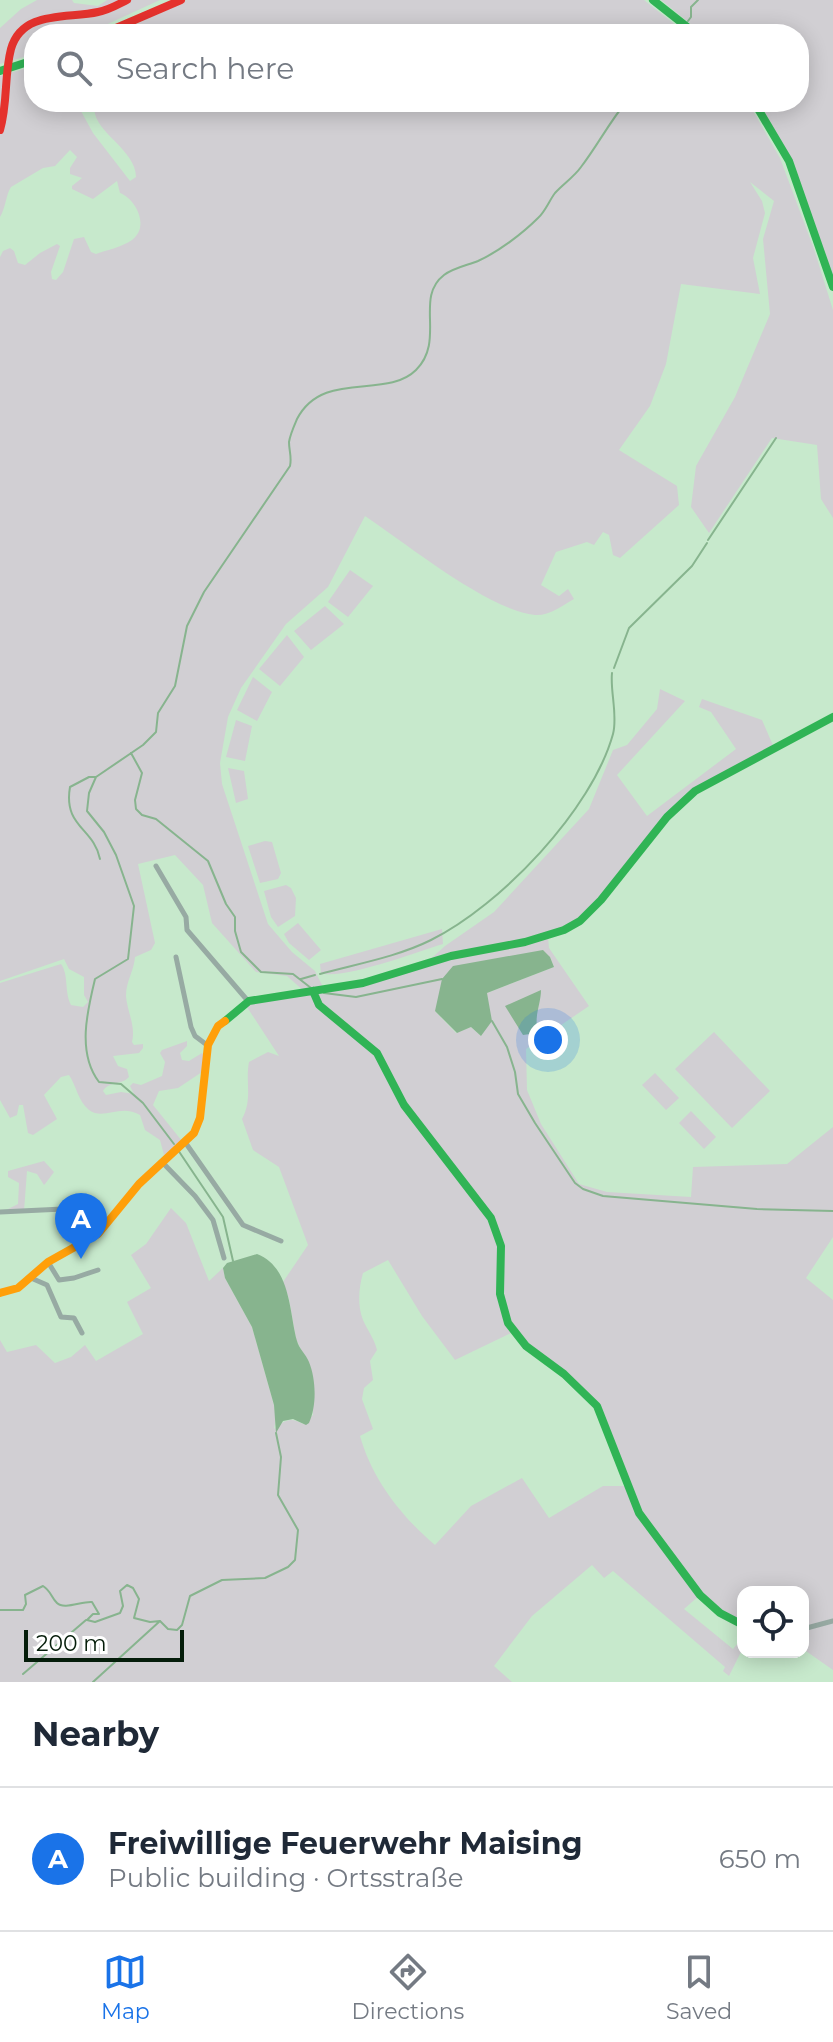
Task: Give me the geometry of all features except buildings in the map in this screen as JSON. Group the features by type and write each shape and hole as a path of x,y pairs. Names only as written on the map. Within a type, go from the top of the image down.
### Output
{"street":[{"path":"26,24 34,17 56,12 92,14 107,11 127,0"},
{"path":"125,24 181,0"},
{"path":"653,0 683,24"},
{"path":"0,130 11,52 24,26"},
{"path":"0,71 24,63"},
{"path":"760,112 789,161 833,287"},
{"path":"0,1293 15,1290 48,1262 98,1234 139,1184 194,1133 200,1118 208,1045 218,1026 249,1001 362,984 451,956 536,940 564,930 580,921 601,900 667,817 695,791 833,717"},
{"path":"156,866 186,917 187,930 249,1001"},
{"path":"176,957 191,1027 195,1036 208,1045"},
{"path":"313,991 319,1005 377,1053 404,1105 491,1218 501,1246 500,1294 508,1323 526,1346 589,1396 604,1422 639,1513 700,1595 720,1613 737,1622"},
{"path":"183,1144 243,1225 281,1241"},
{"path":"162,1162 213,1220 224,1258"},
{"path":"0,1212 63,1209"},
{"path":"48,1262 59,1280"},
{"path":"47,1285 98,1270"},
{"path":"31,1278 47,1285 61,1317 74,1318 82,1333"},
{"path":"809,1627 833,1621"}],"shaded area":[{"path":"37,0 72,0 74,3 98,6 107,0 160,0 108,24 24,24 24,57 0,64 0,28 21,9"},
{"path":"187,0 644,0 674,24 136,24"},
{"path":"661,0 833,0 833,279 794,164 765,112 809,112 809,24 691,24"},
{"path":"24,69 24,112 81,112 93,133 130,181 136,177 129,157 105,131 95,112 754,112 780,158 833,310 833,518 821,499 817,445 772,438 709,533 691,507 696,466 735,397 770,314 763,239 774,201 750,182 762,201 765,213 753,258 760,294 681,284 666,364 650,406 619,450 677,486 679,505 620,558 613,555 609,535 603,532 594,545 587,542 556,552 541,585 559,596 568,589 574,599 540,615 516,610 472,589 365,516 328,587 286,624 241,688 228,717 220,763 222,784 268,924 292,952 315,971 324,989 426,963 494,912 589,809 613,750 627,745 657,709 660,689 685,701 617,775 647,816 736,749 711,712 699,707 702,699 762,720 775,750 695,791 580,921 548,937 549,948 589,1006 526,1049 527,1090 541,1124 579,1184 607,1192 691,1197 693,1167 787,1164 833,1127 833,1237 806,1278 833,1300 833,1670 809,1653 809,1586 737,1586 737,1621 700,1595 684,1609 733,1649 737,1644 738,1658 729,1676 723,1671 725,1667 613,1571 604,1578 592,1565 532,1616 494,1666 512,1682 0,1682 0,1340 7,1352 36,1345 55,1363 71,1357 85,1345 96,1361 143,1334 127,1302 151,1288 131,1255 146,1244 171,1208 186,1223 209,1281 223,1268 225,1278 252,1327 274,1405 274,1429 287,1420 303,1424 313,1415 311,1371 296,1339 283,1282 308,1245 279,1167 253,1150 242,1119 248,1097 249,1062 268,1052 279,1056 245,1004 305,992 287,976 256,972 212,923 203,885 175,855 138,864 155,943 151,950 135,957 126,996 133,1030 132,1042 134,1045 143,1044 143,1048 139,1053 113,1056 118,1066 127,1069 129,1077 103,1091 106,1095 121,1092 134,1094 130,1086 133,1083 141,1085 162,1076 165,1062 160,1053 162,1050 187,1041 187,1046 180,1053 182,1060 189,1061 202,1053 202,1072 178,1088 159,1091 153,1105 182,1141 164,1155 160,1140 145,1130 140,1115 126,1111 100,1114 89,1110 69,1075 61,1077 44,1095 57,1119 33,1135 28,1133 23,1105 19,1105 17,1115 10,1118 0,1100 0,983 61,964 71,1005 83,1007 88,1002 84,995 84,977 69,969 64,959 0,981 0,257 3,251 10,248 18,263 25,265 57,244 60,246 51,272 52,279 56,280 63,272 74,239 84,237 91,252 96,254 132,240 140,228 136,207 120,193 117,181 93,199 72,189 82,178 70,174 77,157 70,150 55,166 43,168 11,187 0,217 0,76","holes":["550,957 554,967 487,993 481,1036 471,1027 456,1033 435,1011","388,1260 422,1316 455,1360 513,1332 597,1406 628,1486 603,1486 549,1518 522,1478 471,1506 435,1545 389,1496 372,1467 360,1436 373,1429 362,1399 364,1388 373,1380 370,1361 377,1350 361,1314 359,1302 363,1273"]},
{"path":"350,570 373,586 348,617 328,602"},
{"path":"325,606 344,624 311,650 294,631"},
{"path":"287,635 304,657 280,686 259,669"},
{"path":"253,677 272,692 257,721 237,710"},
{"path":"236,720 252,726 245,761 226,757"},
{"path":"228,768 244,771 248,799 236,803"},
{"path":"272,842 281,873 278,879 260,883 248,846"},
{"path":"286,885 296,898 295,916 278,927 271,917 264,891"},
{"path":"298,923 321,950 309,960 289,943 284,934"},
{"path":"442,929 443,944 362,969 321,973 320,964"},
{"path":"543,950 554,967 487,993 492,1021 481,1036 471,1027 457,1033 435,1011 442,979 453,966"},
{"path":"541,990 537,1026 530,1034 523,1035 505,1006"},
{"path":"714,1032 770,1091 732,1128 675,1069"},
{"path":"655,1073 679,1098 666,1110 642,1085"},
{"path":"691,1111 716,1137 704,1149 679,1123"},
{"path":"44,1161 54,1172 45,1184 37,1174 27,1171 24,1211 6,1210 18,1204 19,1183 8,1177 8,1171"},
{"path":"257,1254 268,1260 282,1280 297,1341 309,1362 314,1384 309,1423 306,1425 293,1419 283,1421 276,1433 274,1405 252,1327 225,1278 223,1268 227,1263"}],"waterway":[{"path":"688,21 691,7 698,0"},
{"path":"174,1144 143,1103 121,1084 99,1082 88,1058 87,1018 95,979 128,959 134,906 116,855 104,832 87,811 89,793 96,777 143,745 156,732 158,713 175,686 187,626 204,592 290,466 290,436 308,404 322,394 388,383 403,379 416,370 429,346 431,295 435,284 444,275 502,248 538,218 555,193 581,167 618,112"},
{"path":"708,540 776,438"},
{"path":"614,668 629,628 692,566 707,543"},
{"path":"320,974 390,956 431,940 486,904 514,879 565,823 602,763 614,727 612,673"},
{"path":"131,753 142,773 135,800 136,809 142,815 156,819 208,861 226,904 235,917 241,952 261,972 293,974 311,988"},
{"path":"96,777 89,777 70,787 69,800 75,819 92,840 100,859"},
{"path":"301,979 315,975"},
{"path":"324,993 356,997 442,979"},
{"path":"492,1021 507,1047 518,1094 575,1183 583,1189 603,1196 757,1209 833,1211"},
{"path":"178,1150 223,1217 233,1261"},
{"path":"0,1610 23,1610 25,1595 43,1586 60,1605 92,1602 99,1614 93,1614 87,1620 95,1622 120,1613 123,1606 120,1591 127,1585 133,1588 139,1599 134,1618 160,1621 168,1629 177,1630 182,1625 190,1596 222,1580 265,1578 288,1567 295,1560 298,1530 278,1495 281,1457 276,1433"},
{"path":"23,1674 86,1620"},
{"path":"93,1682 160,1621"}],"traffic: fast":[{"path":"653,0 683,24"},
{"path":"0,71 24,63"},
{"path":"760,112 789,161 833,287"},
{"path":"225,1021 249,1001 363,983 451,956 525,942 564,930 580,921 601,900 667,817 695,791 833,717"},
{"path":"313,991 319,1005 377,1053 404,1105 491,1218 501,1246 500,1294 508,1323 526,1346 564,1374 597,1406 639,1513 700,1595 720,1613 737,1622"}],"traffic: slow":[{"path":"0,1293 18,1288 48,1262 98,1234 139,1184 194,1133 200,1118 208,1045 218,1026 225,1021"}],"traffic: jam":[{"path":"32,24 47,18 102,11 127,0"},
{"path":"125,24 181,0"},
{"path":"0,130 11,49 24,29"}],"place":[{"name":"Freiwillige Feuerwehr Maising","path":"81,1259"}]}
